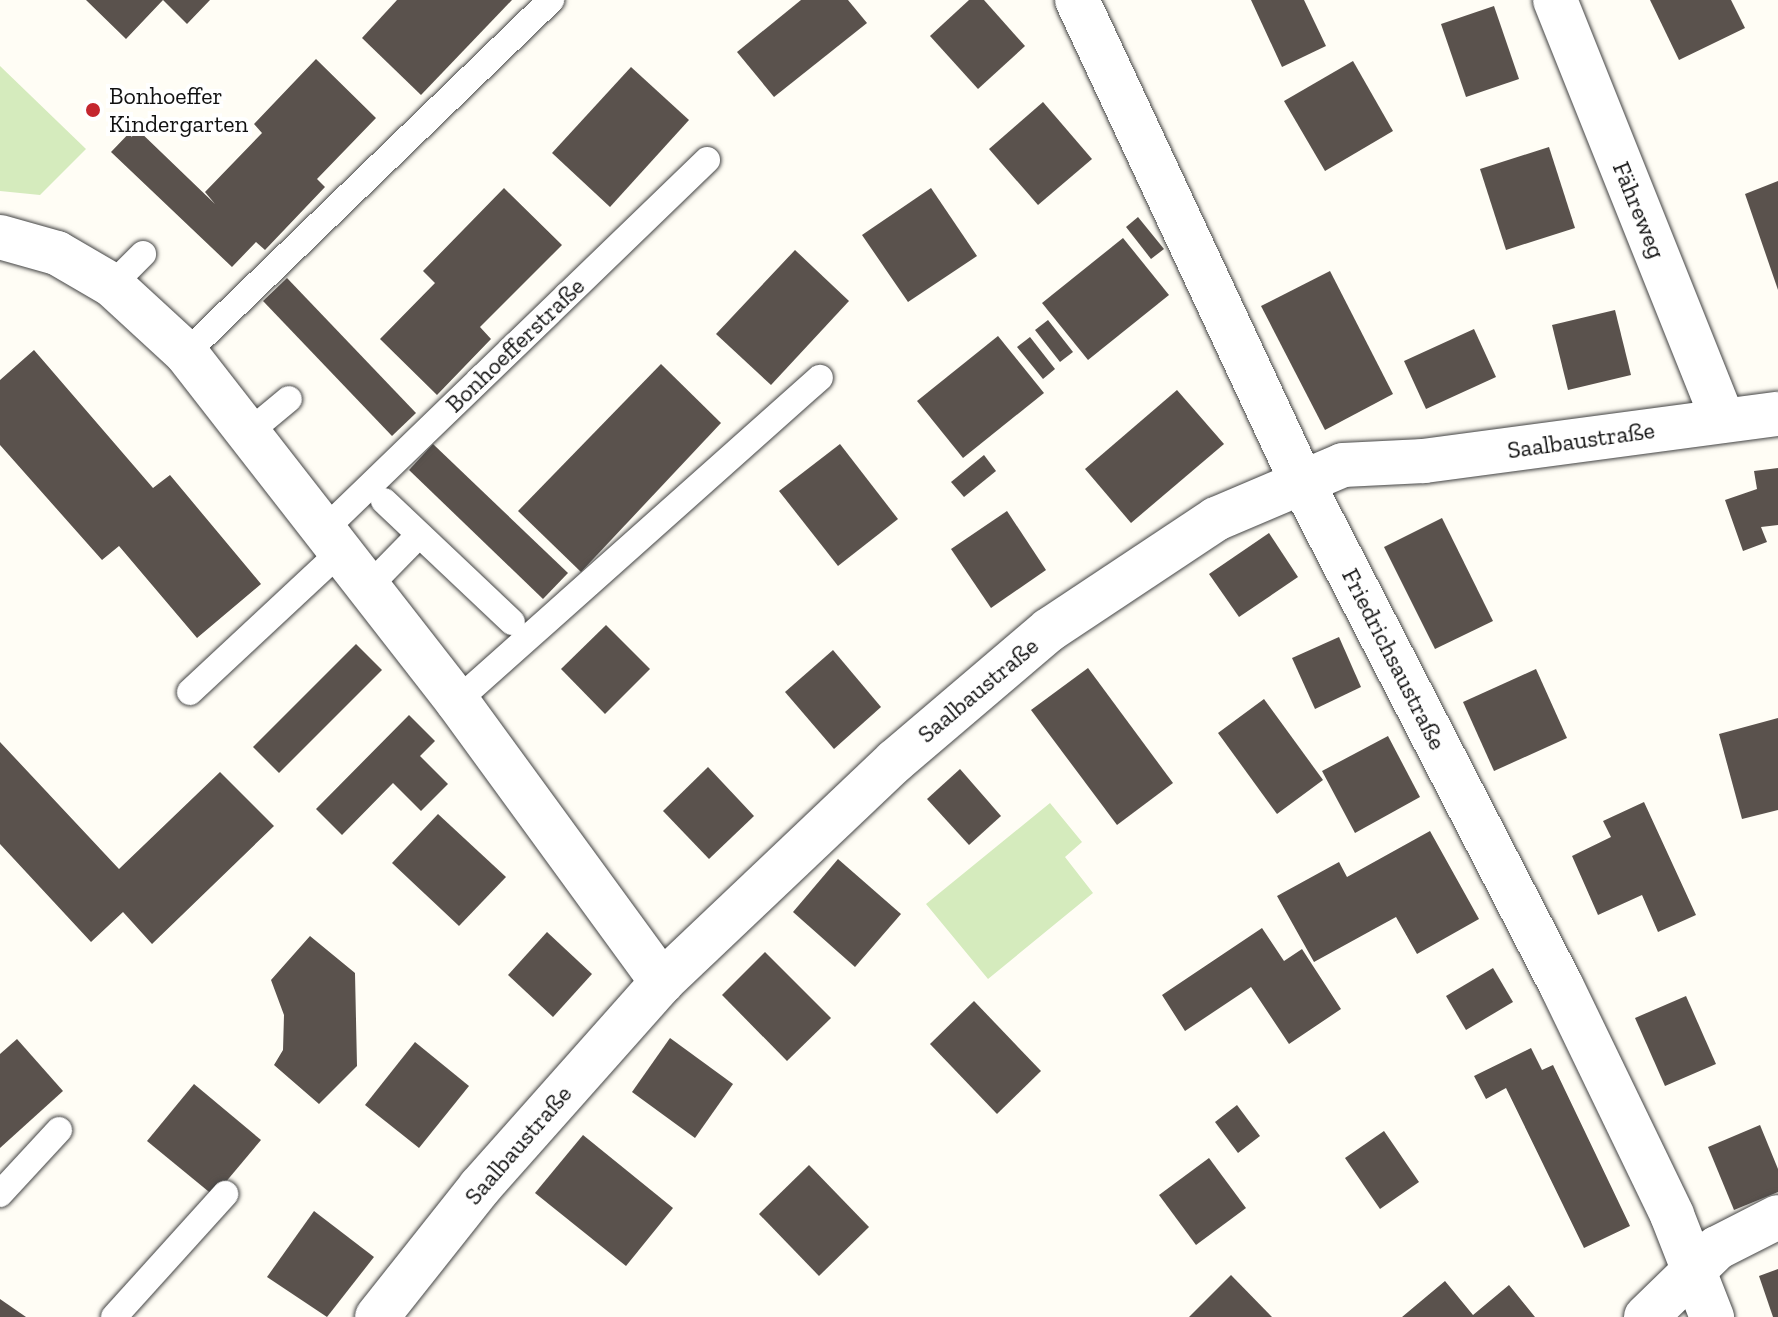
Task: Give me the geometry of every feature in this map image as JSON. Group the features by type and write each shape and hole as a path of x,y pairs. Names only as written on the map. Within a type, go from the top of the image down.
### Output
{"street":[{"name":"Friedrichsaustraße","path":"1077,0 1300,478 1562,987 1695,1269 1712,1317"},
{"name":"Fähreweg","path":"1555,0 1723,419"},
{"path":"0,237 57,253 112,285 186,353 457,701 662,982"},
{"name":"Saalbaustraße","path":"377,1317 480,1187 662,982 895,761 1049,630 1216,519 1300,478 1343,465 1424,461 1778,414"},
{"path":"1646,1317 1717,1248 1778,1217"}],"lane":[{"path":"186,353 551,0"},
{"name":"Bonhoefferstraße","path":"190,692 332,542 707,160"},
{"path":"112,285 143,254"},
{"path":"457,701 820,378"},
{"path":"248,433 289,399"},
{"path":"384,501 502,616"},
{"path":"368,587 419,535"},
{"path":"0,1194 59,1130"},
{"path":"114,1317 225,1194"}],"green space":[{"path":"0,66 86,149 40,195 0,191"},
{"path":"1050,803 1082,842 1065,857 1093,893 988,979 926,904"}],"building":[{"path":"86,0 163,0 126,39"},
{"path":"163,0 210,0 187,24"},
{"path":"397,0 512,0 421,95 362,38"},
{"path":"801,0 848,0 867,23 774,97 737,52"},
{"path":"969,0 984,0 1025,46 978,89 930,36"},
{"path":"1251,0 1304,0 1326,46 1282,67"},
{"path":"1650,0 1731,0 1745,28 1679,60"},
{"path":"1494,6 1519,79 1466,97 1441,24"},
{"path":"316,59 376,118 317,179 325,187 265,250 256,242 232,267 111,152 135,127 215,204 205,192 262,133 254,124"},
{"path":"1353,61 1393,131 1325,171 1284,101"},
{"path":"631,67 689,120 610,207 552,153"},
{"path":"1043,102 1092,159 1038,205 989,149"},
{"path":"1549,147 1575,228 1506,250 1480,169"},
{"path":"1778,181 1778,290 1745,194"},
{"path":"504,188 562,245 480,327 491,339 437,395 380,339 435,283 423,271"},
{"path":"931,188 977,256 908,302 862,235"},
{"path":"1138,217 1164,249 1151,259 1126,227"},
{"path":"1123,238 1169,295 1088,360 1042,303"},
{"path":"795,250 849,301 771,385 716,334"},
{"path":"1330,271 1393,394 1325,430 1261,306"},
{"path":"287,278 416,413 392,436 263,301"},
{"path":"1615,310 1631,375 1568,390 1552,325"},
{"path":"1048,320 1073,352 1060,362 1035,330"},
{"path":"1474,329 1496,377 1426,409 1404,361"},
{"path":"998,336 1044,393 963,458 917,401"},
{"path":"1030,337 1055,369 1043,379 1017,347"},
{"path":"34,350 153,488 170,475 261,584 197,638 119,546 102,560 0,445 0,380"},
{"path":"661,364 721,423 581,572 518,511"},
{"path":"1177,390 1224,444 1131,523 1085,469"},
{"path":"433,444 568,573 543,599 409,470"},
{"path":"840,444 898,519 838,566 779,491"},
{"path":"984,455 996,471 964,497 951,482"},
{"path":"1778,468 1778,525 1761,527 1767,542 1743,551 1725,500 1757,489 1754,471"},
{"path":"1007,511 1046,570 991,608 951,549"},
{"path":"1442,518 1493,621 1435,649 1384,547"},
{"path":"1269,533 1298,577 1239,617 1209,574"},
{"path":"606,625 650,669 605,714 561,669"},
{"path":"1339,637 1361,687 1315,709 1292,658"},
{"path":"356,644 382,670 279,773 253,747"},
{"path":"833,650 881,707 834,749 785,692"},
{"path":"1088,668 1173,783 1117,825 1031,710"},
{"path":"1536,669 1567,738 1494,771 1463,702"},
{"path":"1264,699 1323,780 1277,814 1218,733"},
{"path":"409,715 435,741 420,756 448,784 421,811 393,783 342,835 316,809"},
{"path":"1778,718 1778,810 1742,819 1719,734"},
{"path":"1388,736 1420,797 1355,833 1322,771"},
{"path":"0,742 119,869 220,772 274,826 152,944 123,912 91,942 0,844"},
{"path":"708,767 754,816 709,859 663,811"},
{"path":"960,769 1001,816 969,845 927,799"},
{"path":"1644,802 1696,915 1658,932 1642,895 1598,915 1572,856 1611,837 1603,821"},
{"path":"438,814 506,877 459,926 392,863"},
{"path":"1430,831 1479,919 1417,954 1396,917 1314,962 1277,896 1339,862 1347,877"},
{"path":"838,859 901,914 855,967 793,912"},
{"path":"1262,928 1284,961 1302,949 1341,1009 1289,1044 1251,987 1185,1031 1162,995"},
{"path":"547,932 592,974 553,1017 508,975"},
{"path":"310,936 355,973 357,1066 319,1104 274,1065 283,1050 284,1015 271,980"},
{"path":"765,952 831,1018 787,1061 722,995"},
{"path":"1493,968 1513,1002 1466,1030 1446,996"},
{"path":"1686,996 1716,1064 1665,1086 1635,1018"},
{"path":"974,1001 1041,1071 997,1114 930,1044"},
{"path":"670,1038 733,1084 695,1138 632,1092"},
{"path":"17,1039 63,1091 0,1148 0,1054"},
{"path":"415,1042 469,1086 419,1148 365,1105"},
{"path":"1531,1048 1542,1070 1553,1065 1630,1226 1584,1248 1506,1088 1486,1099 1474,1076"},
{"path":"194,1084 261,1140 214,1196 147,1141"},
{"path":"1237,1105 1260,1136 1238,1153 1215,1122"},
{"path":"1760,1125 1778,1169 1778,1192 1734,1210 1708,1147"},
{"path":"1384,1131 1419,1182 1380,1209 1345,1158"},
{"path":"583,1135 673,1208 626,1266 535,1193"},
{"path":"1209,1158 1246,1208 1196,1245 1159,1195"},
{"path":"809,1165 869,1227 819,1276 759,1214"},
{"path":"314,1211 374,1257 327,1317 267,1277"},
{"path":"1778,1269 1778,1317 1773,1317 1759,1276"},
{"path":"1231,1275 1272,1317 1189,1317"},
{"path":"1445,1281 1473,1315 1509,1285 1535,1317 1402,1317"},
{"path":"0,1299 26,1317 0,1317"}],"place":[{"name":"Bonhoeffer Kindergarten","path":"93,110"}]}
